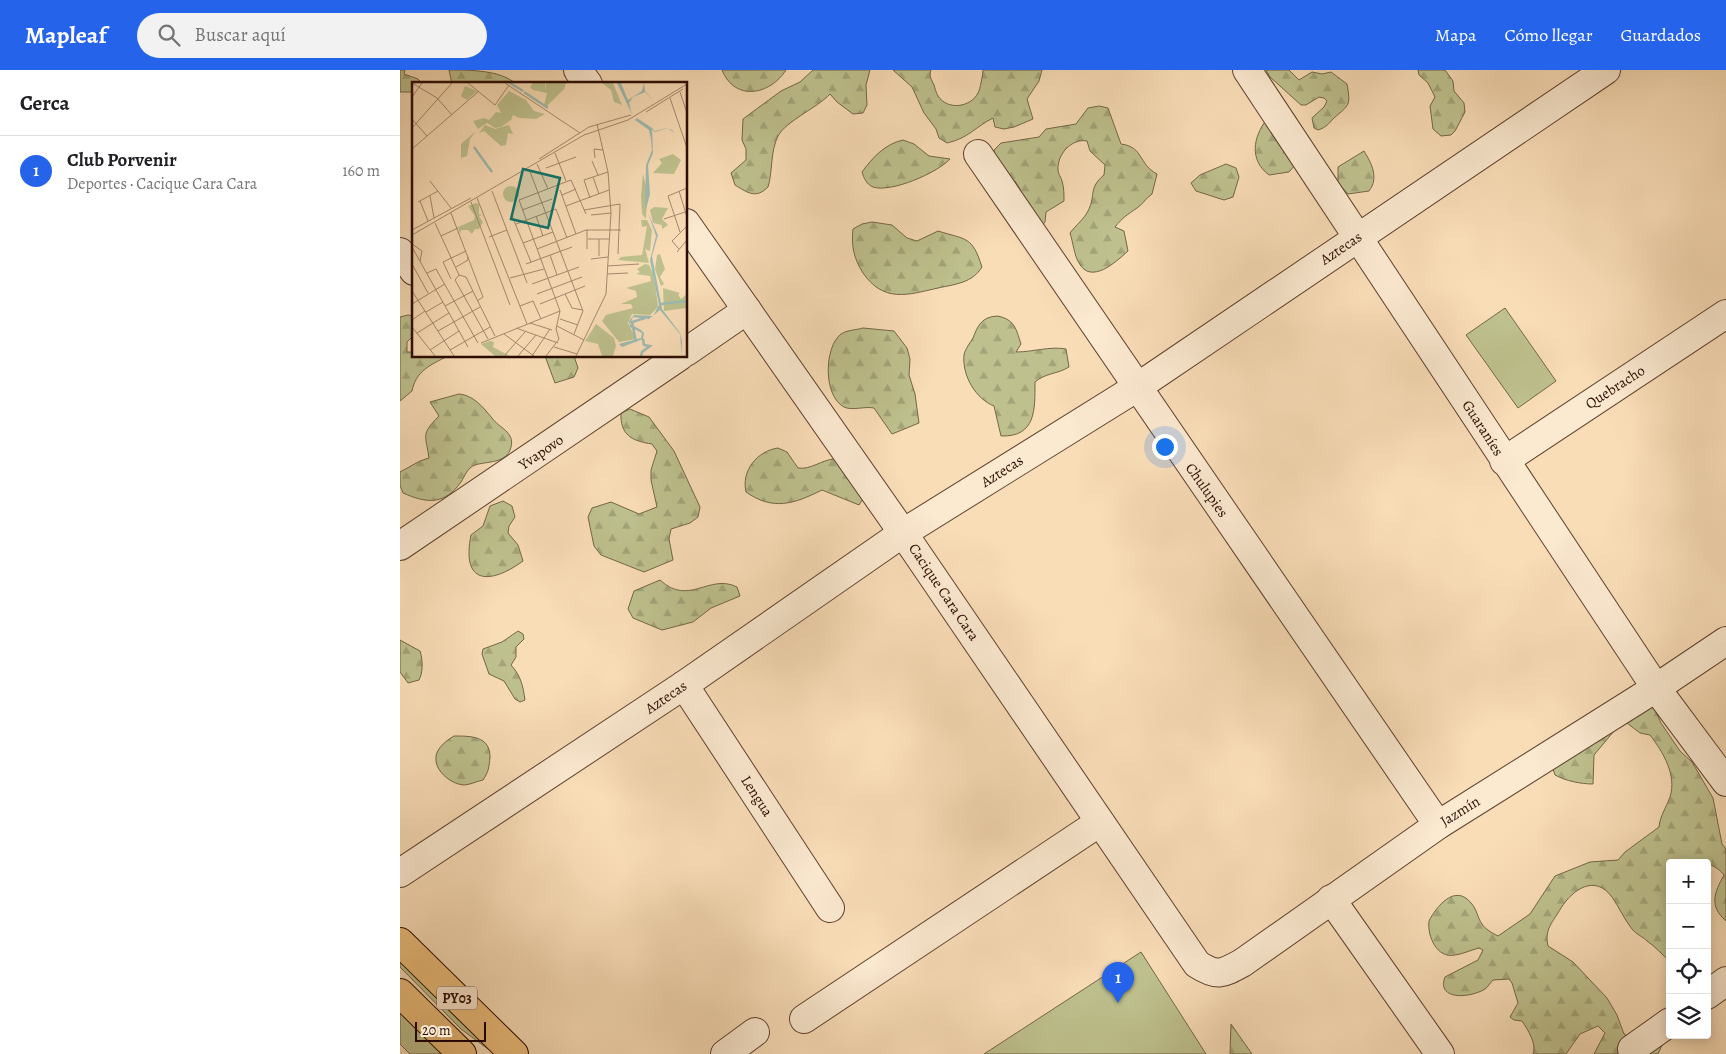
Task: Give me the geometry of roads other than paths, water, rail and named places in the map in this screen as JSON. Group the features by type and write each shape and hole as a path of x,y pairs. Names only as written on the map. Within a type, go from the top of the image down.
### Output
{"main road":[{"name":"PY03","path":"400,942 506,1048"},
{"name":"PY03","path":"400,993 462,1054"}],"street":[{"path":"578,70 587,82"},
{"name":"Guaraníes","path":"1247,70 1656,688 1726,782"},
{"name":"Aztecas","path":"400,874 684,685 903,533 1136,388 1606,70"},
{"name":"Chulupies","path":"978,154 1136,388 1438,825"},
{"name":"Cacique Cara Cara","path":"688,226 903,533 1197,964"},
{"path":"400,252 412,268"},
{"path":"688,351 747,310"},
{"name":"Quebracho","path":"1504,461 1726,314"},
{"name":"Yvapovo","path":"400,546 677,358"},
{"name":"Jazmín","path":"1197,964 1211,973 1224,973 1242,963 1438,825 1656,688 1726,641"},
{"name":"Lengua","path":"684,685 830,908"},
{"path":"804,1019 1100,822"},
{"path":"1331,899 1440,1054"},
{"path":"1708,994 1726,981"},
{"path":"1632,1049 1666,1025"},
{"path":"725,1054 755,1032"}],"place":[{"name":"Club Porvenir","path":"1118,1003"}]}
